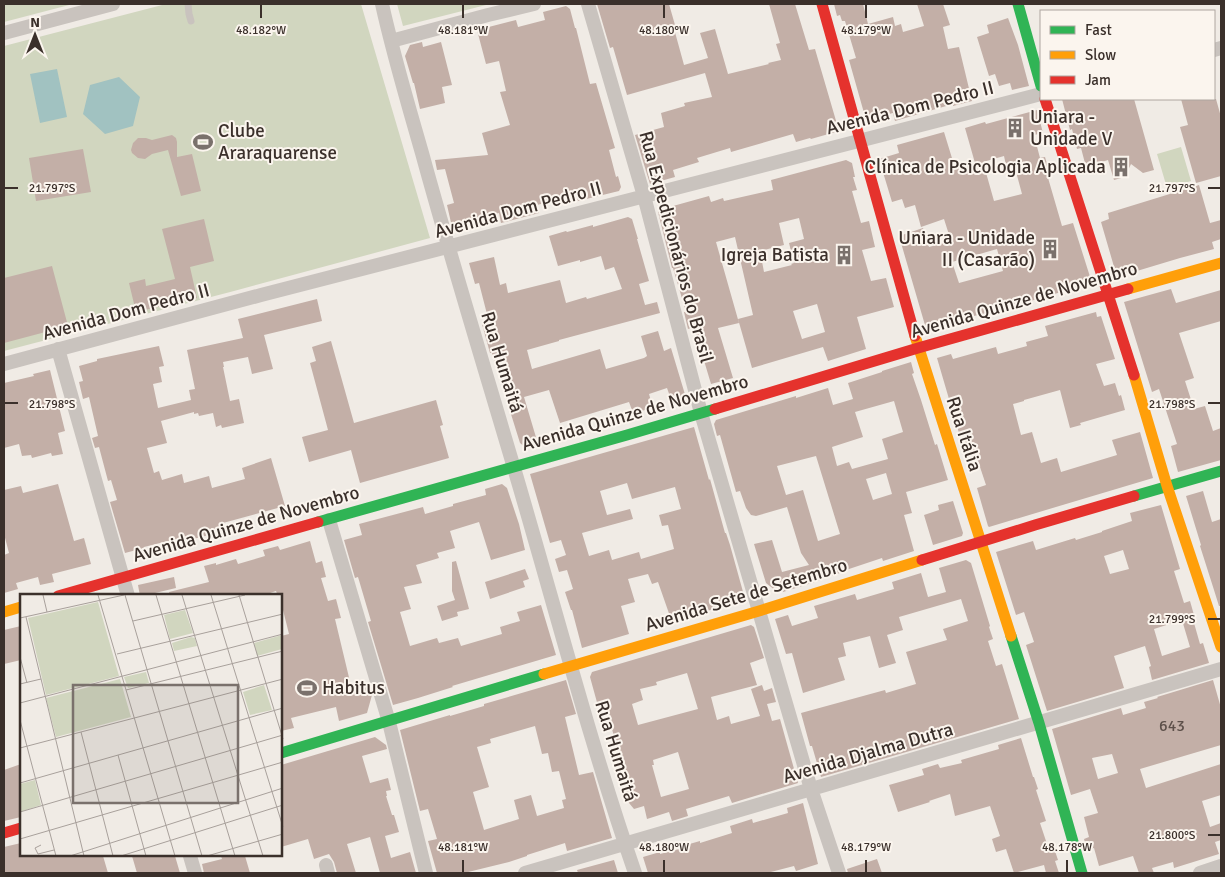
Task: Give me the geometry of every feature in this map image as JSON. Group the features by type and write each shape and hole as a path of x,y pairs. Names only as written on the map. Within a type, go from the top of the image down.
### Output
{"street":[{"path":"4,33 112,4"},
{"name":"Rua Humaitá","path":"382,4 390,41 448,248 514,466 571,666 635,873"},
{"path":"390,41 534,4"},
{"name":"Rua Expedicionários do Brasil","path":"588,4 644,196 701,413 811,788 839,873"},
{"name":"Rua Itália","path":"822,4 918,348 1039,723 1082,873"},
{"path":"1018,4 1040,82"},
{"name":"Avenida Dom Pedro II","path":"4,364 1040,94"},
{"path":"1045,100 1148,420 1167,486 1221,647"},
{"name":"Avenida Quinze de Novembro","path":"65,594 627,435 918,348 1221,263"},
{"path":"58,349 127,594"},
{"name":"Avenida Sete de Setembro","path":"282,754 1221,471"},
{"path":"329,520 389,722 426,873"},
{"path":"4,612 20,607"},
{"name":"Avenida Djalma Dutra","path":"525,873 1221,669"},
{"path":"4,833 20,828"},
{"path":"190,857 195,873"},
{"path":"1200,873 1221,866"}],"lane":[{"path":"188,4 191,21"}],"green space":[{"path":"4,4 73,4 4,22"},
{"name":"Clube Araraquarense","path":"166,4 361,4 430,238 4,351 4,46"},
{"path":"397,4 490,4 403,26"},
{"path":"1181,147 1191,181 1167,188 1157,154"}],"water":[{"path":"57,69 67,117 40,123 30,74"},
{"path":"119,77 140,97 133,126 105,134 83,114 90,85"}],"building":[{"path":"597,4 669,4 684,65 708,58 700,33 715,29 728,74 781,60 776,44 780,43 769,4 795,4 809,50 815,49 839,131 796,142 793,134 731,152 730,148 697,158 699,162 673,170 675,177 650,184 635,135 664,127 661,113 685,106 684,103 712,97 705,73 627,95 613,47 610,48"},
{"path":"834,4 863,4 868,24 893,17 895,26 901,24 903,32 924,26 917,4 943,4 950,25 943,27 948,49 959,47 972,101 953,106 953,104 895,121 893,113 866,120 849,60 856,58 845,21 842,21 840,15 837,16"},
{"path":"566,6 570,9 576,28 590,84 596,83 615,148 609,150 616,177 618,176 621,187 619,191 578,201 576,195 537,205 539,213 501,223 499,213 479,218 481,227 459,232 452,227 447,205 454,203 445,169 437,170 435,160 488,155 482,133 510,125 500,92 506,91 499,61 486,64 477,30 516,20 518,27 545,20 543,12"},
{"path":"1008,18 1018,45 1029,86 1012,90 1010,83 999,86 995,74 989,76 977,37 989,33 987,25"},
{"path":"422,42 423,47 441,42 452,85 442,87 445,103 420,109 405,56 410,45"},
{"path":"1216,99 1221,117 1221,176 1196,183 1180,127 1188,125 1181,100"},
{"path":"1062,100 1134,100 1154,170 1143,173 1131,164 1125,177 1114,180 1108,160 1086,167 1081,148 1077,149 1072,129 1070,130"},
{"path":"1037,110 1043,133 1034,135 1040,158 1045,157 1049,171 1046,171 1062,226 1073,223 1092,283 966,318 967,321 927,332 899,236 923,228 929,247 951,241 944,219 921,227 915,205 905,208 902,199 892,202 879,159 899,153 897,145 944,132 955,168 975,163 965,128 985,122 986,124","holes":["1004,156 1007,170 1015,168 1022,194 994,201 983,162","997,249 1003,271 959,283 952,262"]},
{"path":"172,135 176,138 177,142 177,157 192,154 201,191 181,196 168,150 152,154 145,159 138,158 132,153 133,143 138,138 152,140"},
{"path":"83,149 91,192 36,201 29,158"},
{"path":"846,160 852,163 855,177 853,177 857,190 852,191 861,223 869,221 875,247 862,250 871,281 886,278 894,307 857,317 866,349 828,361 823,347 752,368 738,319 753,315 735,237 716,242 739,323 718,328 733,378 711,384 694,327 688,329 684,312 686,312 672,268 658,212 709,196 711,202 723,198 724,201 773,190 771,180","holes":["799,218 804,239 789,243 794,263 764,272 760,251 784,245 779,223","817,304 825,332 802,339 793,311"]},
{"path":"1199,185 1210,223 1221,220 1221,239 1212,242 1214,249 1117,277 1101,222 1109,219 1108,213"},
{"path":"628,217 632,219 649,281 639,284 645,305 657,302 660,313 527,350 532,369 600,349 606,369 644,358 647,356 641,336 658,331 664,351 671,348 687,401 673,405 667,388 649,394 653,408 633,413 629,402 560,423 549,390 524,397 538,444 525,447 520,443 492,353 490,353 482,324 489,322 479,283 475,284 469,263 494,257 500,285 506,283 508,293 560,280 566,303 622,289 614,267 605,270 601,256 558,266 549,236 593,225 593,227"},
{"path":"204,219 214,261 190,267 197,298 136,312 129,283 145,279 146,286 175,279 162,229"},
{"path":"52,266 68,326 4,343 4,278"},
{"path":"1171,289 1176,303 1221,290 1221,321 1179,333 1194,378 1185,381 1194,409 1205,406 1213,431 1221,428 1221,460 1178,472 1171,446 1177,444 1159,389 1152,392 1124,302"},
{"path":"317,299 322,321 264,335 273,369 252,374 248,357 223,362 230,401 239,399 244,423 222,428 221,425 216,427 213,413 199,416 198,413 194,414 194,412 161,421 167,443 147,448 154,473 159,471 162,480 182,474 184,483 209,476 212,488 245,479 242,468 271,458 285,506 223,523 225,531 185,541 184,537 125,553 110,502 117,500 111,480 108,481 99,447 95,448 92,438 98,436 89,397 83,399 79,382 83,381 79,366 97,361 97,359 159,346 164,366 159,367 162,382 153,384 158,408 191,400 189,390 195,389 187,350 243,338 238,319"},
{"path":"1096,312 1097,317 1101,316 1115,359 1096,364 1104,386 1115,383 1125,410 1080,423 1081,425 1070,428 1060,390 1013,404 1021,435 1032,432 1041,463 1057,458 1061,472 1117,455 1112,440 1140,432 1153,478 989,527 977,488 986,485 976,455 966,457 937,358 951,354 953,359 996,347 998,354 1027,346 1026,342 1048,336 1045,326"},
{"path":"331,341 354,423 436,400 443,425 440,426 449,458 360,483 351,450 309,462 302,437 328,430 310,363 316,361 312,347"},
{"path":"911,362 914,373 912,374 948,480 906,492 912,513 904,515 914,551 883,561 882,558 783,592 776,591 766,583 754,544 772,540 782,572 809,565 801,553 787,507 756,516 751,515 746,508 740,491 736,492 720,435 717,436 714,424 716,420 828,388 833,405 853,399 848,383","holes":["894,401 903,432 882,439 888,459 852,469 849,462 837,466 832,447 863,437 855,412","816,456 840,534 818,541 803,490 786,495 777,466","886,473 892,494 873,500 866,479"]},
{"path":"50,370 65,431 58,433 63,454 52,456 51,453 32,458 31,455 22,456 19,444 4,448 4,383"},
{"path":"694,427 745,599 672,622 658,582 652,584 648,574 628,579 635,602 621,606 629,634 582,648 565,592 573,589 567,570 559,572 555,559 566,555 561,540 550,543 530,474","holes":["627,483 632,499 675,487 681,509 659,515 662,526 668,525 674,549 641,559 639,552 612,560 609,550 589,556 582,533 633,519 630,509 607,515 600,491"]},
{"path":"58,484 74,541 84,538 91,564 52,574 54,582 40,585 38,577 16,583 18,589 4,593 4,555 9,553 4,534 4,490 21,486 23,493"},
{"path":"502,484 507,488 525,550 491,560 479,522 450,531 455,548 437,553 439,558 416,565 422,583 404,587 411,609 400,612 410,646 437,638 439,643 458,638 461,646 502,634 500,627 520,621 517,612 541,605 556,655 393,705 368,622 371,621 358,577 355,578 344,540 362,535 359,524 423,507 425,514 486,495 485,489"},
{"path":"1203,491 1212,522 1221,519 1221,606 1219,606 1186,496"},
{"path":"953,501 963,533 962,536 933,545 924,515 939,510 938,505"},
{"path":"1161,505 1180,569 1174,571 1184,603 1190,601 1200,644 1203,643 1209,663 1152,680 1149,667 1151,666 1145,646 1114,656 1124,688 1047,711 1026,645 1034,642 1024,612 1016,615 996,552 1033,541 1036,550 1075,538 1076,540 1132,521 1130,513","holes":["1123,550 1129,569 1110,574 1104,556","1182,620 1190,647 1162,656 1154,629"]},
{"path":"310,541 316,563 322,561 326,577 321,578 328,601 336,599 341,618 335,619 352,690 369,685 372,695 367,713 339,721 336,707 291,718 294,728 282,731 282,636 289,634 282,610 282,594 277,594 276,591 267,594 170,594 169,592 209,582 204,566 216,563 216,565 236,559 238,564 265,556 263,550 278,546 280,550"},
{"path":"966,560 971,563 990,626 993,639 988,641 996,666 1002,664 1019,719 821,777 801,713 885,690 886,693 916,684 906,652 947,640 943,629 968,621 961,599 899,617 903,630 887,635 896,663 879,668 870,636 843,643 846,656 838,658 845,680 803,693 792,653 786,654 775,619 788,615 792,626 818,618 814,606 855,594 857,600 894,589 892,582 921,573 928,597 946,592 939,568"},
{"path":"456,561 469,609 457,612 458,616 442,621 437,606 455,600 452,591 452,562"},
{"path":"525,569 529,579 523,581 525,587 490,599 485,582"},
{"path":"174,577 176,588 155,594 140,594 138,585"},
{"path":"751,625 754,627 764,658 750,663 757,685 711,697 717,720 729,716 731,724 760,716 751,689 762,685 764,691 772,688 776,702 767,704 772,721 780,719 798,783 732,803 729,796 686,809 688,816 672,821 669,812 647,819 644,806 634,809 629,803 614,759 620,758 610,722 604,724 590,677 592,672","holes":["687,673 698,709 638,725 632,704 643,700 640,689 657,685 656,682","678,752 689,789 661,797 652,765 654,765 653,760"]},
{"path":"20,626 20,660 4,664 4,630"},
{"path":"566,680 576,714 565,717 579,775 593,772 612,838 567,851 565,843 509,862 464,873 437,873 428,841 437,839 428,809 420,811 400,730 484,706 484,704","holes":["535,726 542,754 548,753 552,772 559,771 566,799 562,800 564,808 537,816 531,795 514,800 519,819 484,830 473,792 489,787 477,747 491,743 490,739"]},
{"path":"1213,680 1221,708 1221,745 1140,769 1146,788 1221,764 1221,795 1202,801 1210,827 1221,823 1221,840 1215,842 1219,854 1174,868 1173,862 1152,868 1154,873 1139,873 1133,856 1099,866 1094,848 1087,850 1084,839 1089,837 1084,817 1098,813 1090,789 1071,795 1052,729 1121,708 1123,715 1146,708 1144,702","holes":["1112,754 1118,773 1098,779 1092,758"]},
{"path":"375,737 386,745 387,749 362,756 370,783 388,778 391,790 386,791 386,796 399,832 385,836 391,858 410,852 416,873 380,873 370,837 347,844 356,873 337,873 334,862 329,854 314,859 308,839 282,847 282,765"},
{"path":"1021,738 1038,789 1036,790 1046,821 1040,823 1048,847 1053,845 1058,860 1055,861 1059,873 1046,873 1044,865 1014,873 1006,849 996,852 992,839 1000,836 990,806 955,816 950,794 898,812 889,785 924,775 922,769 938,764 940,768 962,763 961,760 999,749 998,745"},
{"path":"20,764 20,817 4,821 4,770"},
{"path":"803,803 818,864 796,871 794,866 767,873 648,873 643,857 687,847 686,845 700,841 700,843 732,833 730,826 752,819 753,823 788,813 787,808"},
{"path":"20,843 20,857 103,857 108,873 4,873 4,847"},
{"path":"132,857 175,857 180,873 137,873"},
{"path":"221,857 245,857 250,873 204,873 202,864 222,859"},
{"path":"877,859 882,873 848,873 847,869"},
{"path":"614,860 618,873 578,873 577,870"}],"traffic: fast":[{"path":"1018,4 1040,82"},
{"path":"318,522 715,409"},
{"path":"1134,496 1221,471"},
{"path":"1011,636 1039,723 1082,873"},
{"path":"282,753 544,674"}],"traffic: slow":[{"path":"1128,289 1221,263"},
{"path":"915,336 1011,636"},
{"path":"1134,375 1167,486 1221,647"},
{"path":"544,674 759,611 922,560"},
{"path":"4,612 20,607"}],"traffic: jam":[{"path":"822,4 915,336"},
{"path":"1045,100 1134,375"},
{"path":"715,409 918,348 1128,289"},
{"path":"922,560 1134,496"},
{"path":"65,594 318,522"},
{"path":"4,833 20,828"}],"place":[{"name":"Uniara - Unidade V","path":"1015,128"},
{"name":"Clube Araraquarense","path":"203,142"},
{"name":"Clínica de Psicologia Aplicada","path":"1121,167"},
{"name":"Uniara - Unidade II (Casarão)","path":"1050,249"},
{"name":"Igreja Batista","path":"844,255"},
{"name":"Habitus","path":"307,688"}]}
